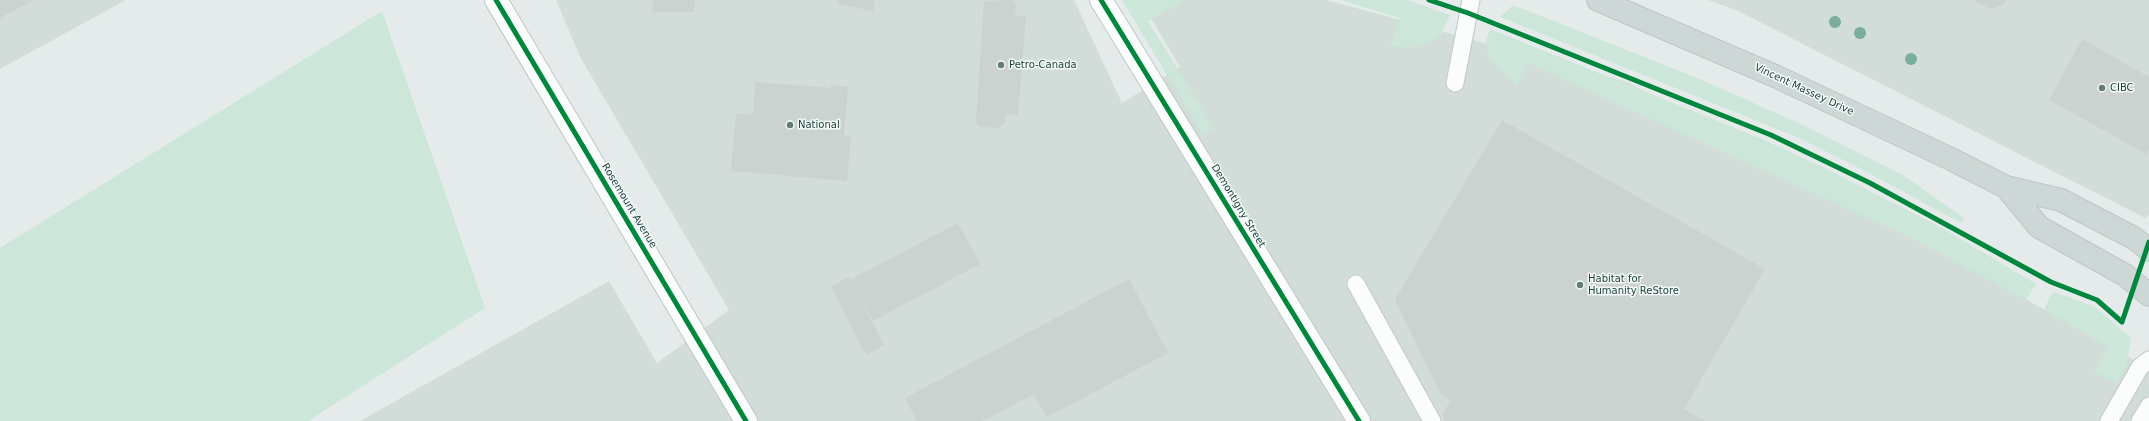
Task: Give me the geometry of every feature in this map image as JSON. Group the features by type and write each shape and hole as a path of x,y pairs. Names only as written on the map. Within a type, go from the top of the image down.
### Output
{"main road":[{"name":"Vincent Massey Drive","path":"1598,0 1775,76 1944,155 2006,187 2061,200 2134,238 2149,250"},
{"name":"Vincent Massey Drive","path":"2006,187 2039,227 2125,275 2149,295"}],"street":[{"name":"Rosemount Avenue","path":"496,0 746,421"},
{"name":"Demontigny Street","path":"1101,0 1359,421"}],"lane":[{"path":"1455,83 1471,0"},
{"path":"1356,284 1432,421"},
{"path":"2109,421 2140,367 2149,360"},
{"path":"2140,421 2149,406"}],"shaded area":[{"path":"0,0 126,0 0,69"},
{"path":"556,0 1074,0 1122,103 1180,67 1140,0 1327,0 1627,82 2115,348 2149,370 2149,421 360,421 609,281 657,363 729,310 580,57"},
{"path":"1708,0 2149,0 2149,215 2145,218 1738,11"}],"green space":[{"path":"1122,0 1185,0 1148,21 1214,128 1203,135"},
{"path":"1341,0 1407,0 1450,15 1441,35 1436,39 1420,46 1408,48 1391,46 1399,18"},
{"path":"1513,5 1697,78 1794,121 1903,175 1964,218 1961,223 1869,173 1799,138 1500,17"},
{"path":"382,11 485,308 308,421 0,421 0,248"},
{"path":"1490,29 1762,139 1827,169 1942,228 2036,284 2026,300 1911,238 1528,63 1517,86 1497,67 1489,56 1486,41"},
{"path":"2055,292 2095,307 2131,338 2127,363 2117,384 2094,371 2108,347 2044,310 2051,294"}],"building":[{"path":"0,0 34,0 0,18"},
{"path":"653,0 695,0 694,12 652,12"},
{"path":"839,0 875,0 873,11 838,4"},
{"name":"Petro-Canada","path":"1012,0 1016,5 1015,16 1026,16 1018,115 1006,114 1005,122 999,128 980,127 976,122 984,1"},
{"path":"1973,0 2006,0 2003,5 1990,9"},
{"name":"CIBC","path":"2082,39 2149,77 2149,149 2146,154 2049,100"},
{"name":"National","path":"755,82 831,88 831,85 848,87 844,135 851,136 847,181 731,171 736,113 753,115"},
{"name":"Habitat for Humanity ReStore","path":"1502,120 1765,269 1684,409 1705,421 1445,421 1443,413 1451,400 1441,394 1395,300"},
{"path":"958,223 980,264 873,321 857,293 884,345 866,355 831,286 848,277 850,280"},
{"path":"1129,279 1168,353 1047,417 1034,394 982,421 917,421 905,398"}],"cycle path":[{"path":"496,0 746,421"},
{"path":"1101,0 1359,421"},
{"path":"1429,0 1468,13 1771,135 1870,183 2051,282 2097,300 2122,322 2149,242"}],"place":[{"name":"Petro-Canada","path":"1001,65"},
{"name":"CIBC","path":"2102,88"},
{"name":"National","path":"790,125"},
{"name":"Habitat for Humanity ReStore","path":"1580,285"}]}
